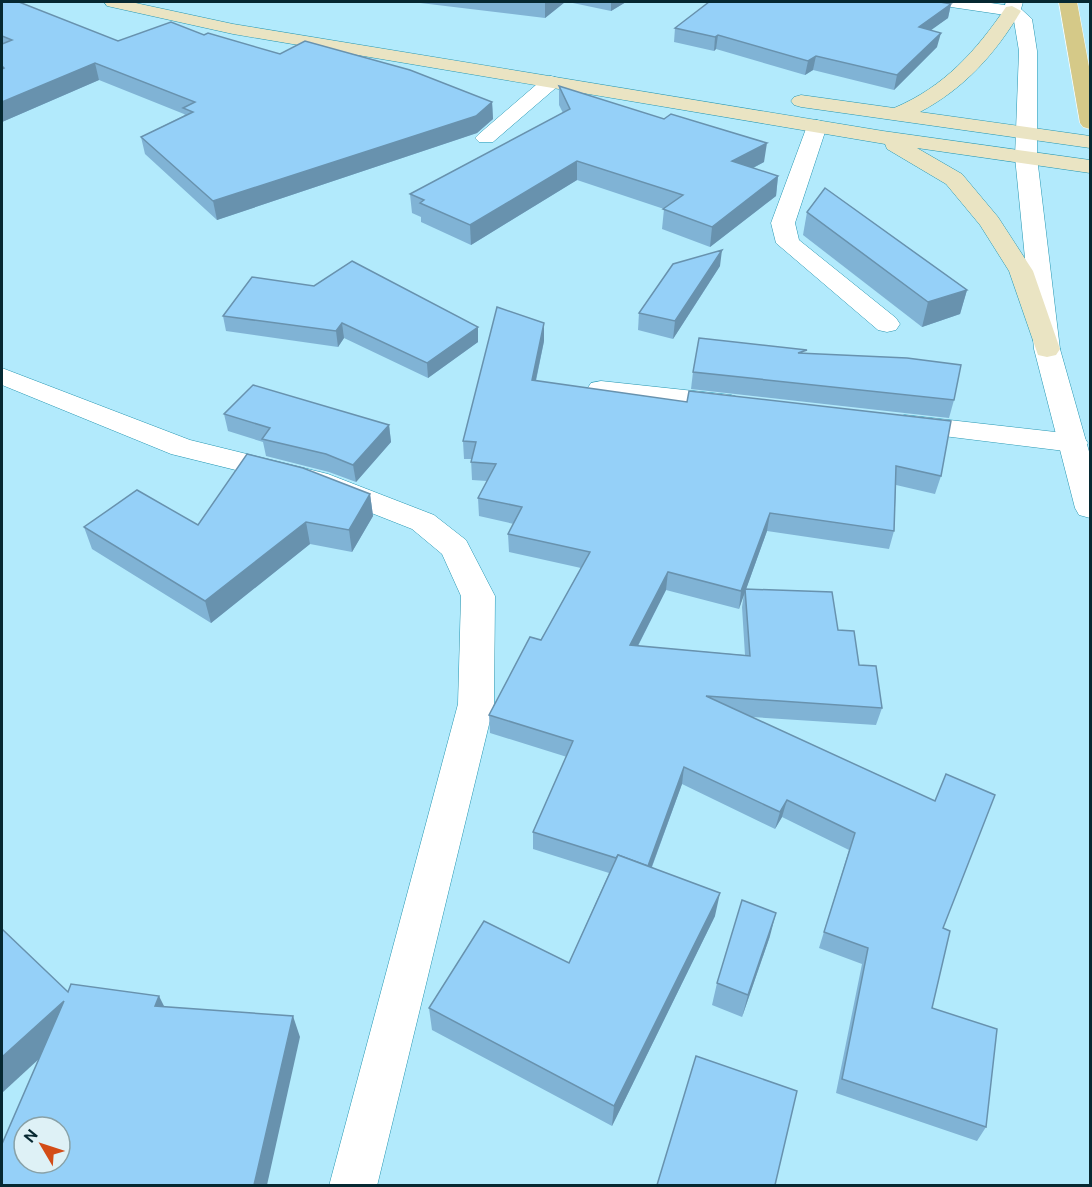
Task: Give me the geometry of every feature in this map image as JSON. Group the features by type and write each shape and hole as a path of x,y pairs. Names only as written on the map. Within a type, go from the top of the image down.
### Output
{"main road":[{"path":"113,2 158,14 233,29 883,137 1090,166"},
{"path":"182,2 637,77"},
{"path":"1068,2 1090,123"},
{"path":"894,115 919,107 942,93 986,51 1013,6"},
{"path":"783,98 1090,142"},
{"path":"883,137 954,179 990,222 1022,271 1047,349"}],"street":[{"path":"951,2 1013,6 1023,20 1028,51 1026,157 1047,349 1090,508"},
{"path":"486,138 552,82"},
{"path":"817,126 783,223 788,243 887,324"},
{"path":"2,376 181,447 317,481 423,522 455,548 478,596 476,704 353,1185"},
{"path":"601,389 754,407"},
{"path":"884,422 1073,443"}],"building":[{"path":"2,2 19,2 118,41 171,22 204,35 208,33 280,54 305,41 410,70 492,102 476,116 213,201 141,137 193,112 183,108 195,102 95,63 2,102 2,69 4,68 2,66 2,44 12,40 2,36"},
{"path":"709,2 940,2 951,4 919,27 941,33 897,75 816,56 808,61 718,35 715,37 675,28"},
{"path":"559,86 664,119 671,114 767,143 732,161 778,176 712,227 663,209 683,195 577,161 470,225 420,203 424,200 410,194 570,109"},
{"path":"825,188 967,290 928,302 807,212"},
{"path":"722,250 675,321 639,313 673,264"},
{"path":"352,261 478,327 427,363 342,323 336,331 223,316 252,277 314,286"},
{"path":"497,307 544,323 532,380 687,402 689,391 951,421 941,476 896,466 894,531 770,513 741,591 668,572 630,645 750,656 745,589 832,592 838,630 854,631 859,665 876,666 882,708 706,696 935,801 946,774 995,795 943,928 950,931 932,1008 997,1029 986,1127 842,1079 868,948 824,932 855,833 787,800 780,812 684,767 648,866 618,855 616,858 533,832 573,741 489,715 530,637 541,640 590,552 508,534 522,507 478,498 496,464 471,462 476,442 463,441"},
{"path":"699,338 807,350 798,353 907,358 961,365 954,400 693,372"},
{"path":"253,385 389,425 353,465 326,454 262,439 270,428 224,414"},
{"path":"247,454 303,468 370,494 349,530 306,522 205,601 84,527 137,490 198,525"},
{"path":"618,855 720,893 614,1106 429,1008 484,921 569,963"},
{"path":"742,900 776,913 748,995 717,983"},
{"path":"2,929 68,992 71,984 159,996 155,1006 293,1016 254,1185 2,1185 2,1144 12,1121 12,1175 72,1175 72,1115 15,1115 64,1001 2,1057"},
{"path":"696,1056 797,1091 775,1185 657,1185"}]}
